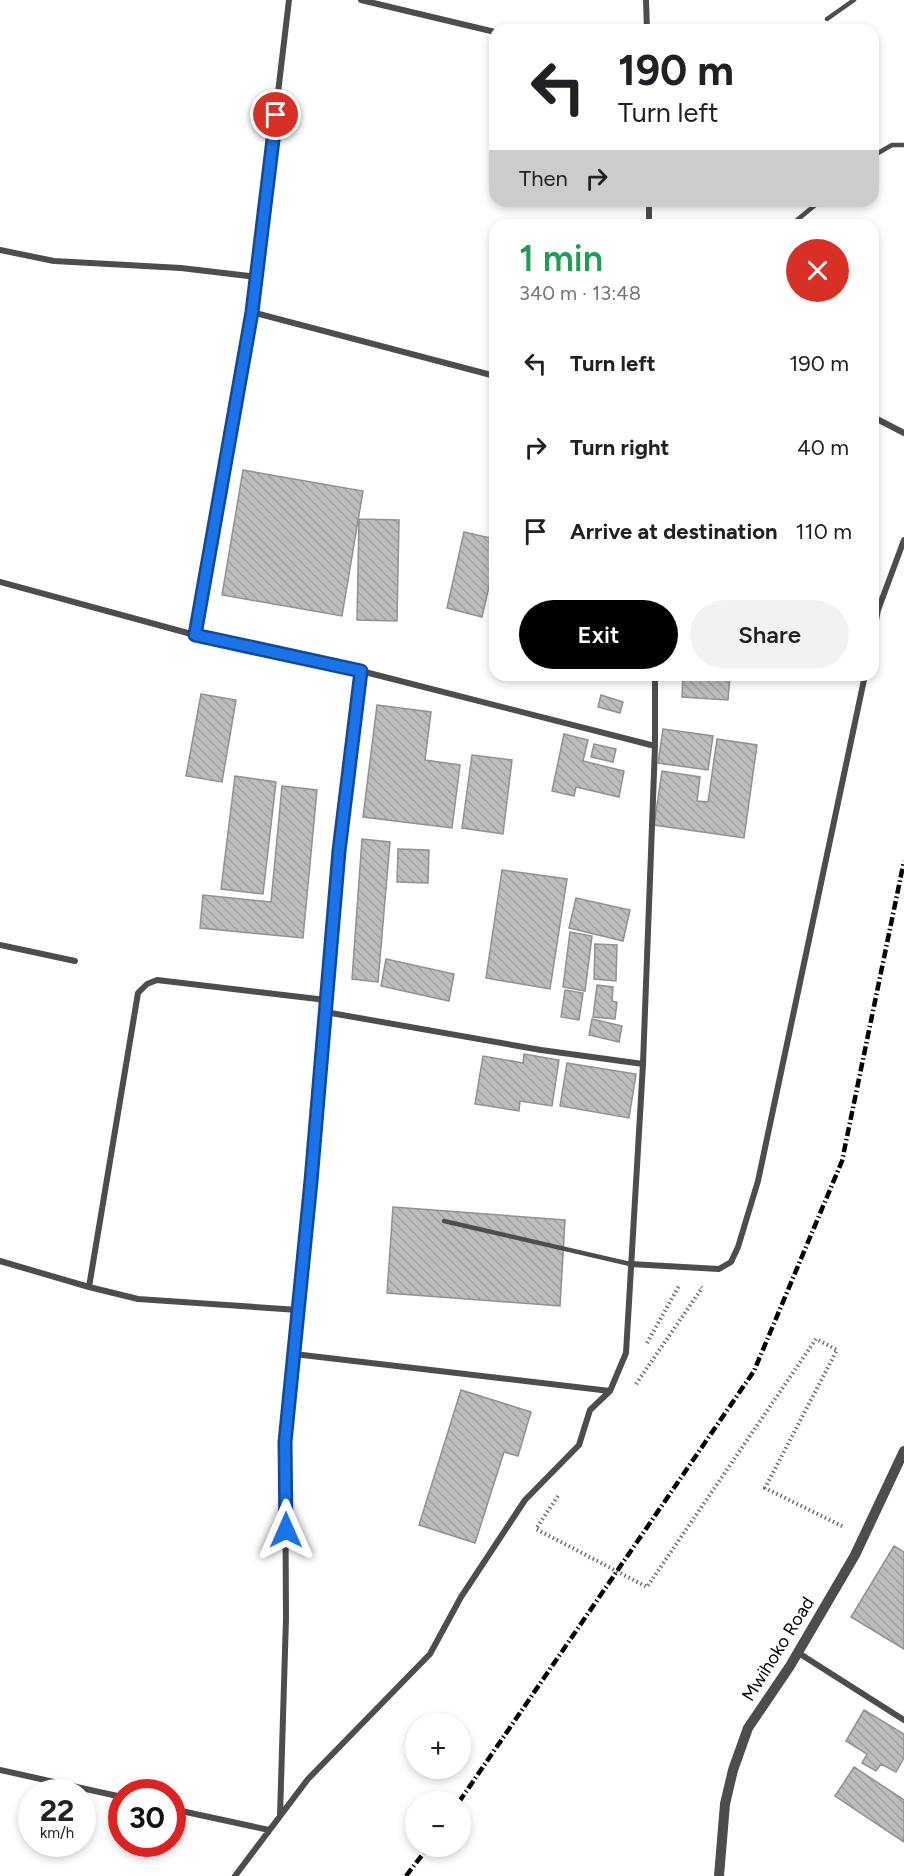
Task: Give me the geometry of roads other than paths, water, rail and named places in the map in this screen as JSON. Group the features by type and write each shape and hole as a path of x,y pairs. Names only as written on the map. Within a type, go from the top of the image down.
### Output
{"street":[{"path":"195,635 252,312 289,0"},
{"path":"361,0 489,31"},
{"path":"646,0 647,24"},
{"path":"0,250 54,261 181,268 257,277"},
{"path":"252,312 489,375"},
{"path":"879,420 904,433"},
{"path":"879,607 904,540"},
{"path":"0,582 195,635 361,671 656,746"},
{"path":"280,1816 286,1618 285,1442 311,1181 339,851 361,671"},
{"path":"235,1876 308,1779 430,1654 461,1597 525,1500 579,1445 590,1410 610,1391 626,1353 643,1064 656,746 655,681"},
{"path":"630,1264 719,1269 731,1262 738,1247 758,1181 864,681"},
{"path":"0,945 75,961"},
{"path":"89,1287 138,993 147,984 157,980 326,1000"},
{"path":"325,1012 541,1050 643,1064"},
{"path":"0,1261 138,1299 298,1310"},
{"path":"294,1354 610,1391"},
{"name":"Mwihoko Road","path":"719,1876 725,1804 733,1770 748,1728 798,1652 855,1555 904,1451"},
{"path":"798,1652 904,1720"},
{"path":"0,1770 108,1794"},
{"path":"186,1812 269,1830"}],"lane":[{"path":"827,19 854,0"},
{"path":"879,153 892,145 904,145"},
{"path":"798,219 813,207"},
{"path":"444,1221 630,1264"}],"railway":[{"path":"467,1791 754,1371 842,1161 904,861"},
{"path":"406,1876 421,1857"}]}
